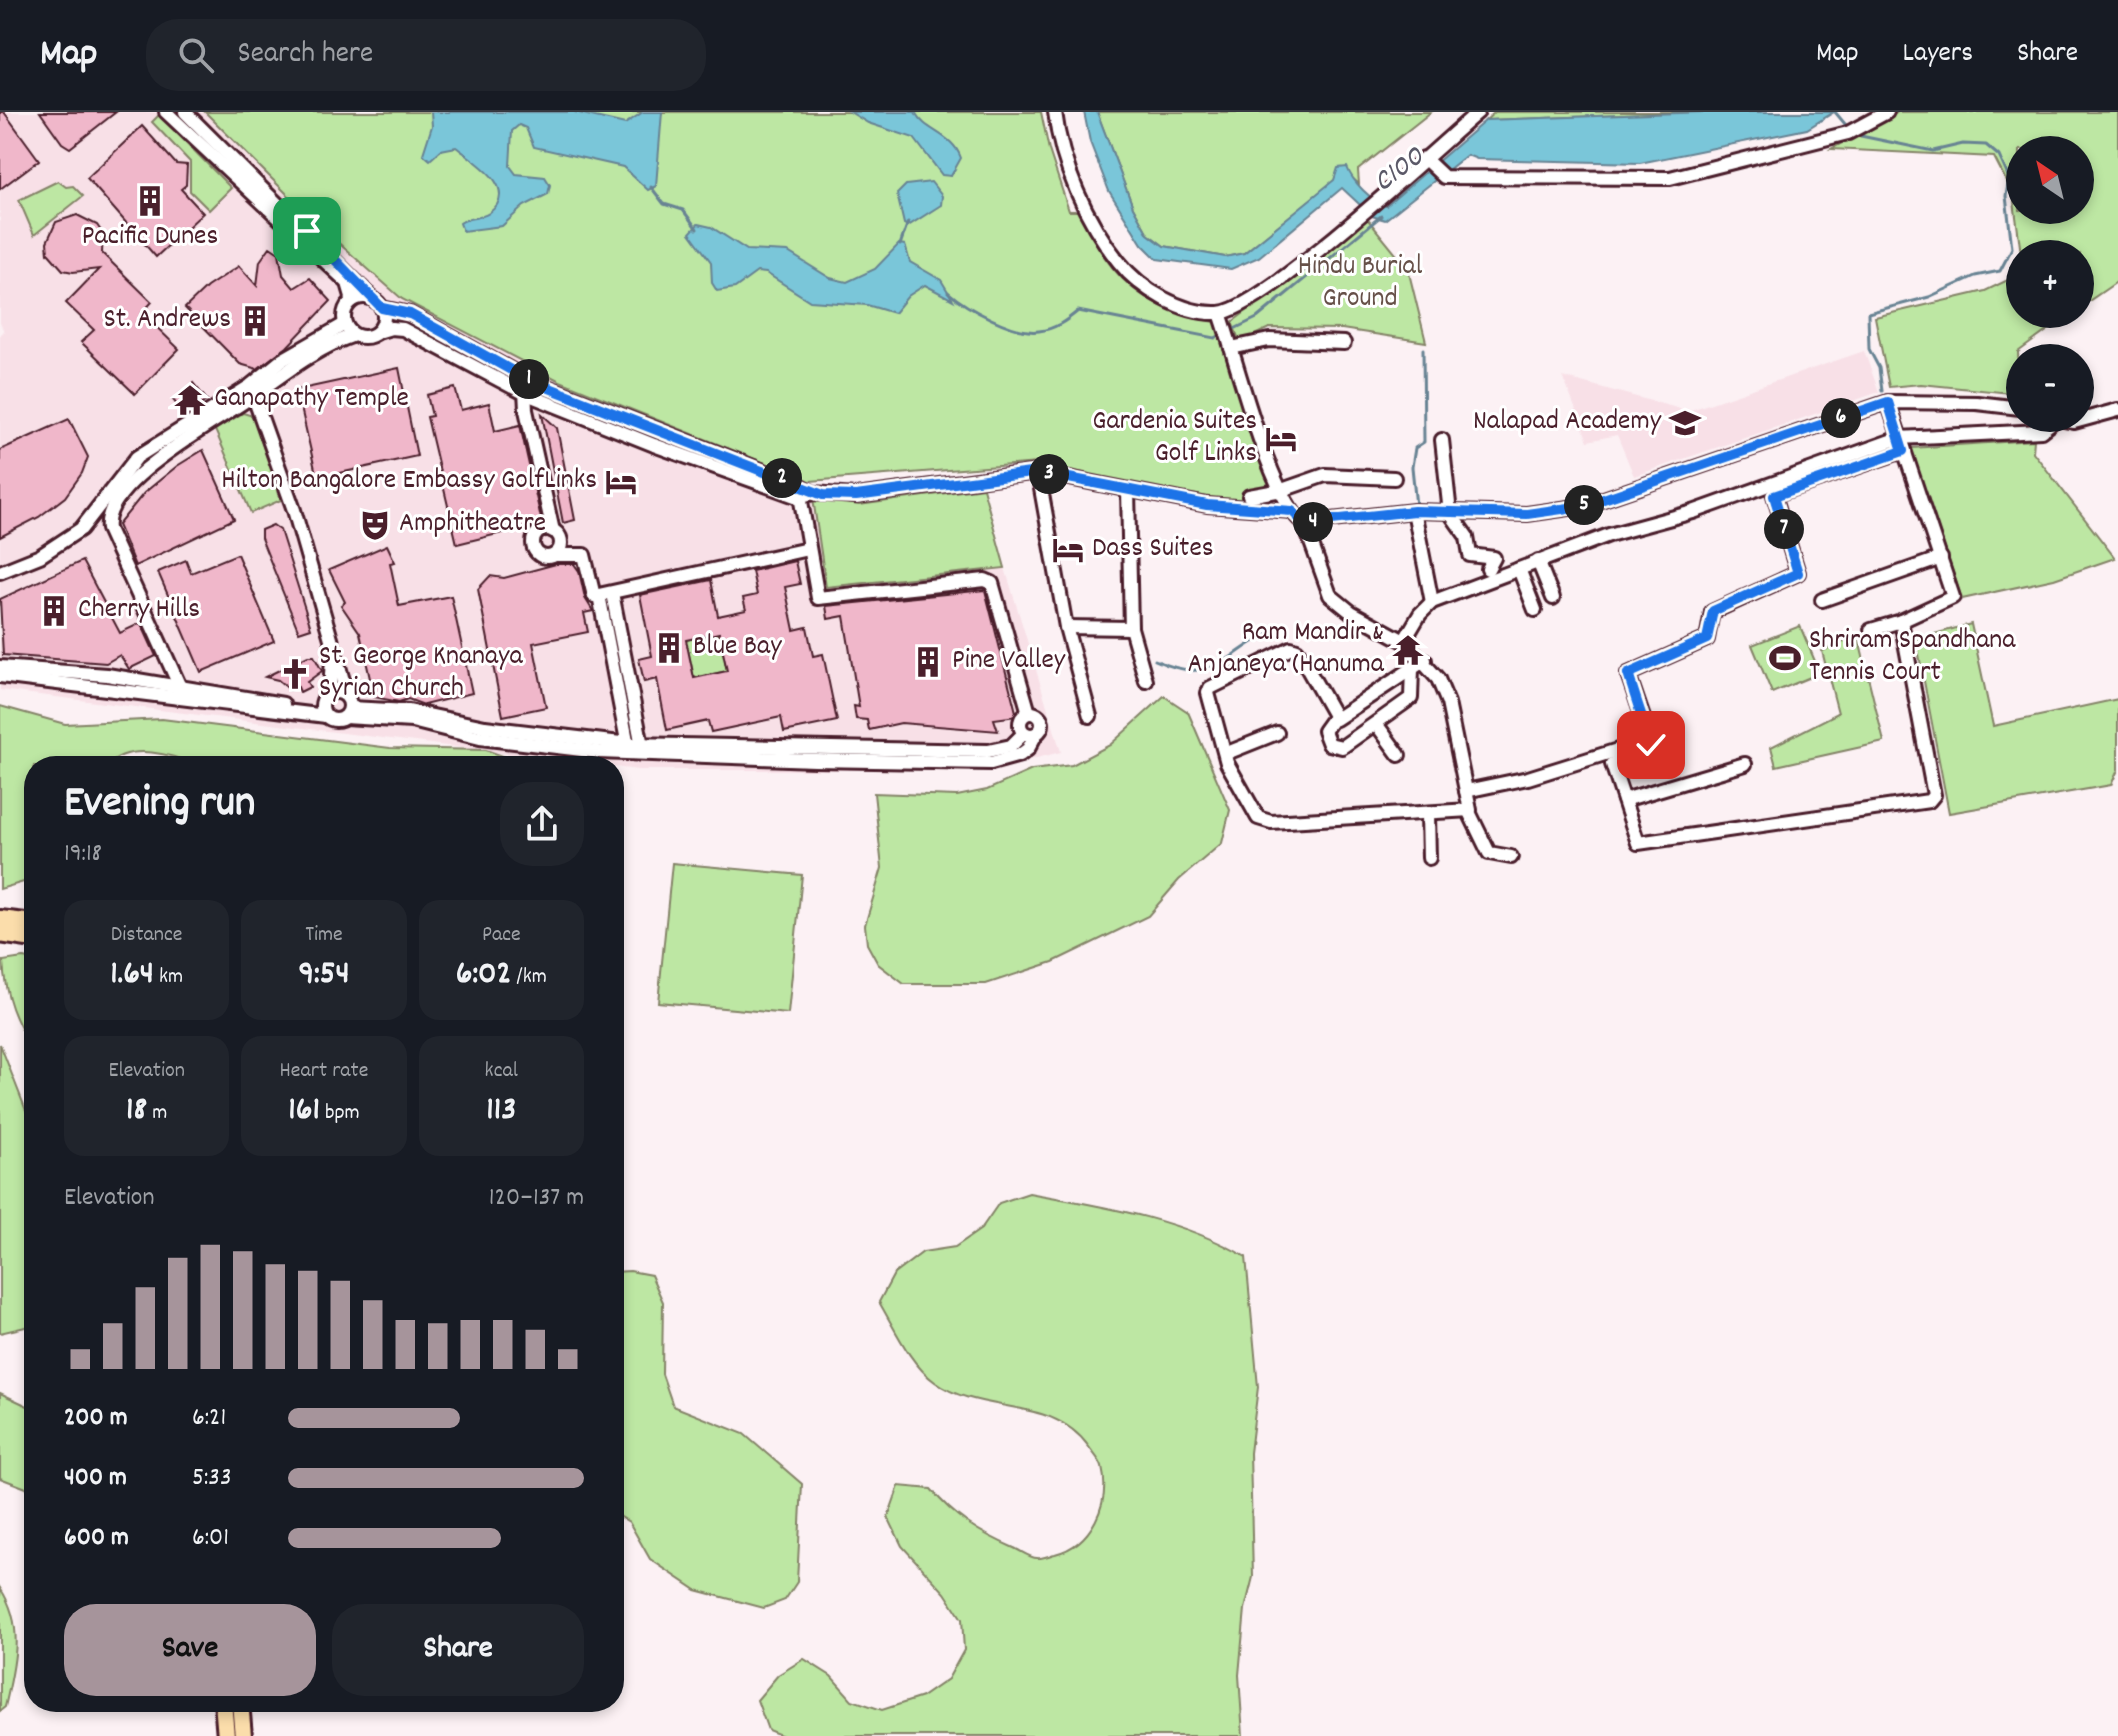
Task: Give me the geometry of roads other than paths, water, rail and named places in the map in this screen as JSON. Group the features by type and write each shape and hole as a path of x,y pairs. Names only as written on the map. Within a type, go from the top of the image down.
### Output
{"main road":[{"path":"0,919 24,922"},
{"path":"0,934 24,938"},
{"path":"224,1712 226,1736"},
{"path":"241,1712 243,1736"}],"street":[{"path":"166,112 348,283 353,300"},
{"path":"185,112 378,304 384,321 378,332"},
{"path":"1055,112 1064,155 1090,219 1129,275 1160,297 1220,313 1239,307 1287,276 1379,197 1428,161 1478,112"},
{"path":"1428,161 1442,175 1670,178 1852,131 1887,112"},
{"path":"354,335 345,324 345,311 353,300 364,297 410,314 529,380 804,492"},
{"path":"1220,313 1263,447 1292,511 1304,523 1330,595 1351,612 1404,641 1425,660 1443,689 1469,812 1491,855 1511,857"},
{"path":"180,687 108,529 106,521 113,505 146,469 252,391 282,360 345,324"},
{"path":"0,572 40,556 81,529 137,457 282,372 354,335 367,337 391,328 403,329 524,393 643,441 804,492 856,496 1038,472 1235,509 1292,511"},
{"path":"1228,338 1344,343"},
{"path":"529,380 524,393 553,531 560,539 554,555"},
{"path":"252,391 294,510 348,707"},
{"path":"1871,630 1953,599 1888,402"},
{"path":"1304,523 1414,511 1527,514 1583,506 1888,402 2006,406"},
{"path":"2094,417 2118,410"},
{"path":"643,441 647,427"},
{"path":"1404,641 1420,614 1432,602 1618,532 1693,512 1899,438 2021,432"},
{"path":"1442,440 1450,513 1467,537 1470,555 1494,558 1488,569"},
{"path":"1901,621 1935,791 1929,801 1639,844 1612,764 1652,743 1628,674 1707,639 1713,611 1798,573 1774,495 1903,451"},
{"path":"1038,472 1066,627 1090,716"},
{"path":"1249,496 1282,490 1325,475 1394,478"},
{"path":"1128,490 1131,628 1146,681"},
{"path":"324,712 324,699 330,693 340,692 348,707 480,738 629,749 991,763 1020,755 1028,749 1030,733 1042,722 1039,716 1029,713 996,590 990,581 818,598 808,549 804,492"},
{"path":"1414,511 1432,602"},
{"path":"81,529 108,529"},
{"path":"553,531 542,530 533,543 542,556 584,555 592,594 605,594 808,549"},
{"path":"1822,600 1941,558"},
{"path":"1538,561 1553,598"},
{"path":"1519,569 1535,610"},
{"path":"605,594 629,749"},
{"path":"605,594 643,749"},
{"path":"1066,627 1131,628"},
{"path":"330,693 332,646"},
{"path":"1334,717 1297,650 1291,648 1210,688 1208,693 1233,775 1252,810 1264,821 1469,812"},
{"path":"1334,717 1341,718 1425,660"},
{"path":"0,667 107,675 324,712 336,720 348,707"},
{"path":"1334,717 1324,731 1329,744 1337,747 1377,725 1411,698 1412,668"},
{"path":"0,676 324,712"},
{"path":"1377,725 1399,755"},
{"path":"1227,753 1277,733"},
{"path":"1466,791 1528,778 1624,748"},
{"path":"1624,800 1745,764"},
{"path":"1428,815 1429,858"}],"water":[{"path":"431,112 574,112 625,124 643,112 662,112 656,186 648,190 623,167 534,147 526,128 519,125 512,131 510,166 516,174 545,177 550,185 548,194 524,206 502,226 463,231 460,223 489,213 498,204 500,194 491,176 456,147 441,150 430,160 423,154 432,126"},
{"path":"850,112 915,112 919,119 951,143 961,158 951,176 942,175 914,138 868,123"},
{"path":"1084,112 1097,112 1133,207 1148,234 1164,246 1225,257 1244,253 1334,180 1338,168 1347,167 1363,190 1386,206 1486,120 1706,112 1834,112 1807,129 1640,163 1477,159 1467,155 1385,220 1372,216 1342,188 1259,257 1231,269 1157,259 1142,244 1109,191 1090,142"},
{"path":"931,182 942,196 941,205 908,226 904,224 897,194 906,185"},
{"path":"698,224 711,227 747,250 788,252 830,278 847,282 875,269 899,244 905,245 910,262 941,280 953,300 925,285 908,296 894,313 867,305 810,301 766,273 757,272 735,288 717,291 712,283 711,262 690,233"}],"waterway":[{"path":"1835,112 1850,130"},
{"path":"1856,135 1933,151 1963,144 1986,145 1999,156 2009,178 2006,196 2012,248 2000,271 1975,276 1929,297 1868,313 1869,349 1879,368 1882,391"},
{"path":"651,187 664,204 683,210 697,229"},
{"path":"1228,332 1257,318 1381,216"},
{"path":"900,245 908,222"},
{"path":"948,292 991,319 1029,331 1055,326 1078,311 1215,338 1221,335"},
{"path":"1416,506 1412,467 1415,448 1424,442 1423,349"},
{"path":"1155,660 1178,668 1197,670 1212,667 1268,634 1287,628"}],"place":[{"name":"Pacific Dunes","path":"150,201"},
{"name":"St. Andrews","path":"255,321"},
{"name":"Ganapathy Temple","path":"190,400"},
{"name":"Nalapad Academy","path":"1685,423"},
{"name":"Gardenia Suites Golf Links","path":"1281,439"},
{"name":"Hilton Bangalore Embassy GolfLinks","path":"621,482"},
{"name":"Amphitheatre","path":"375,525"},
{"name":"Dass Suites","path":"1068,550"},
{"name":"Cherry Hills","path":"54,611"},
{"name":"Blue Bay","path":"669,648"},
{"name":"Ram Mandir & Anjaneya (Hanuma","path":"1408,650"},
{"name":"Shriram Spandhana Tennis Court","path":"1785,658"},
{"name":"Pine Valley","path":"928,662"},
{"name":"St. George Knanaya Syrian Church","path":"295,674"}],"water label":[{"name":"C100","path":"1400,171"}],"park label":[{"name":"Hindu Burial Ground","path":"1360,284"}]}
